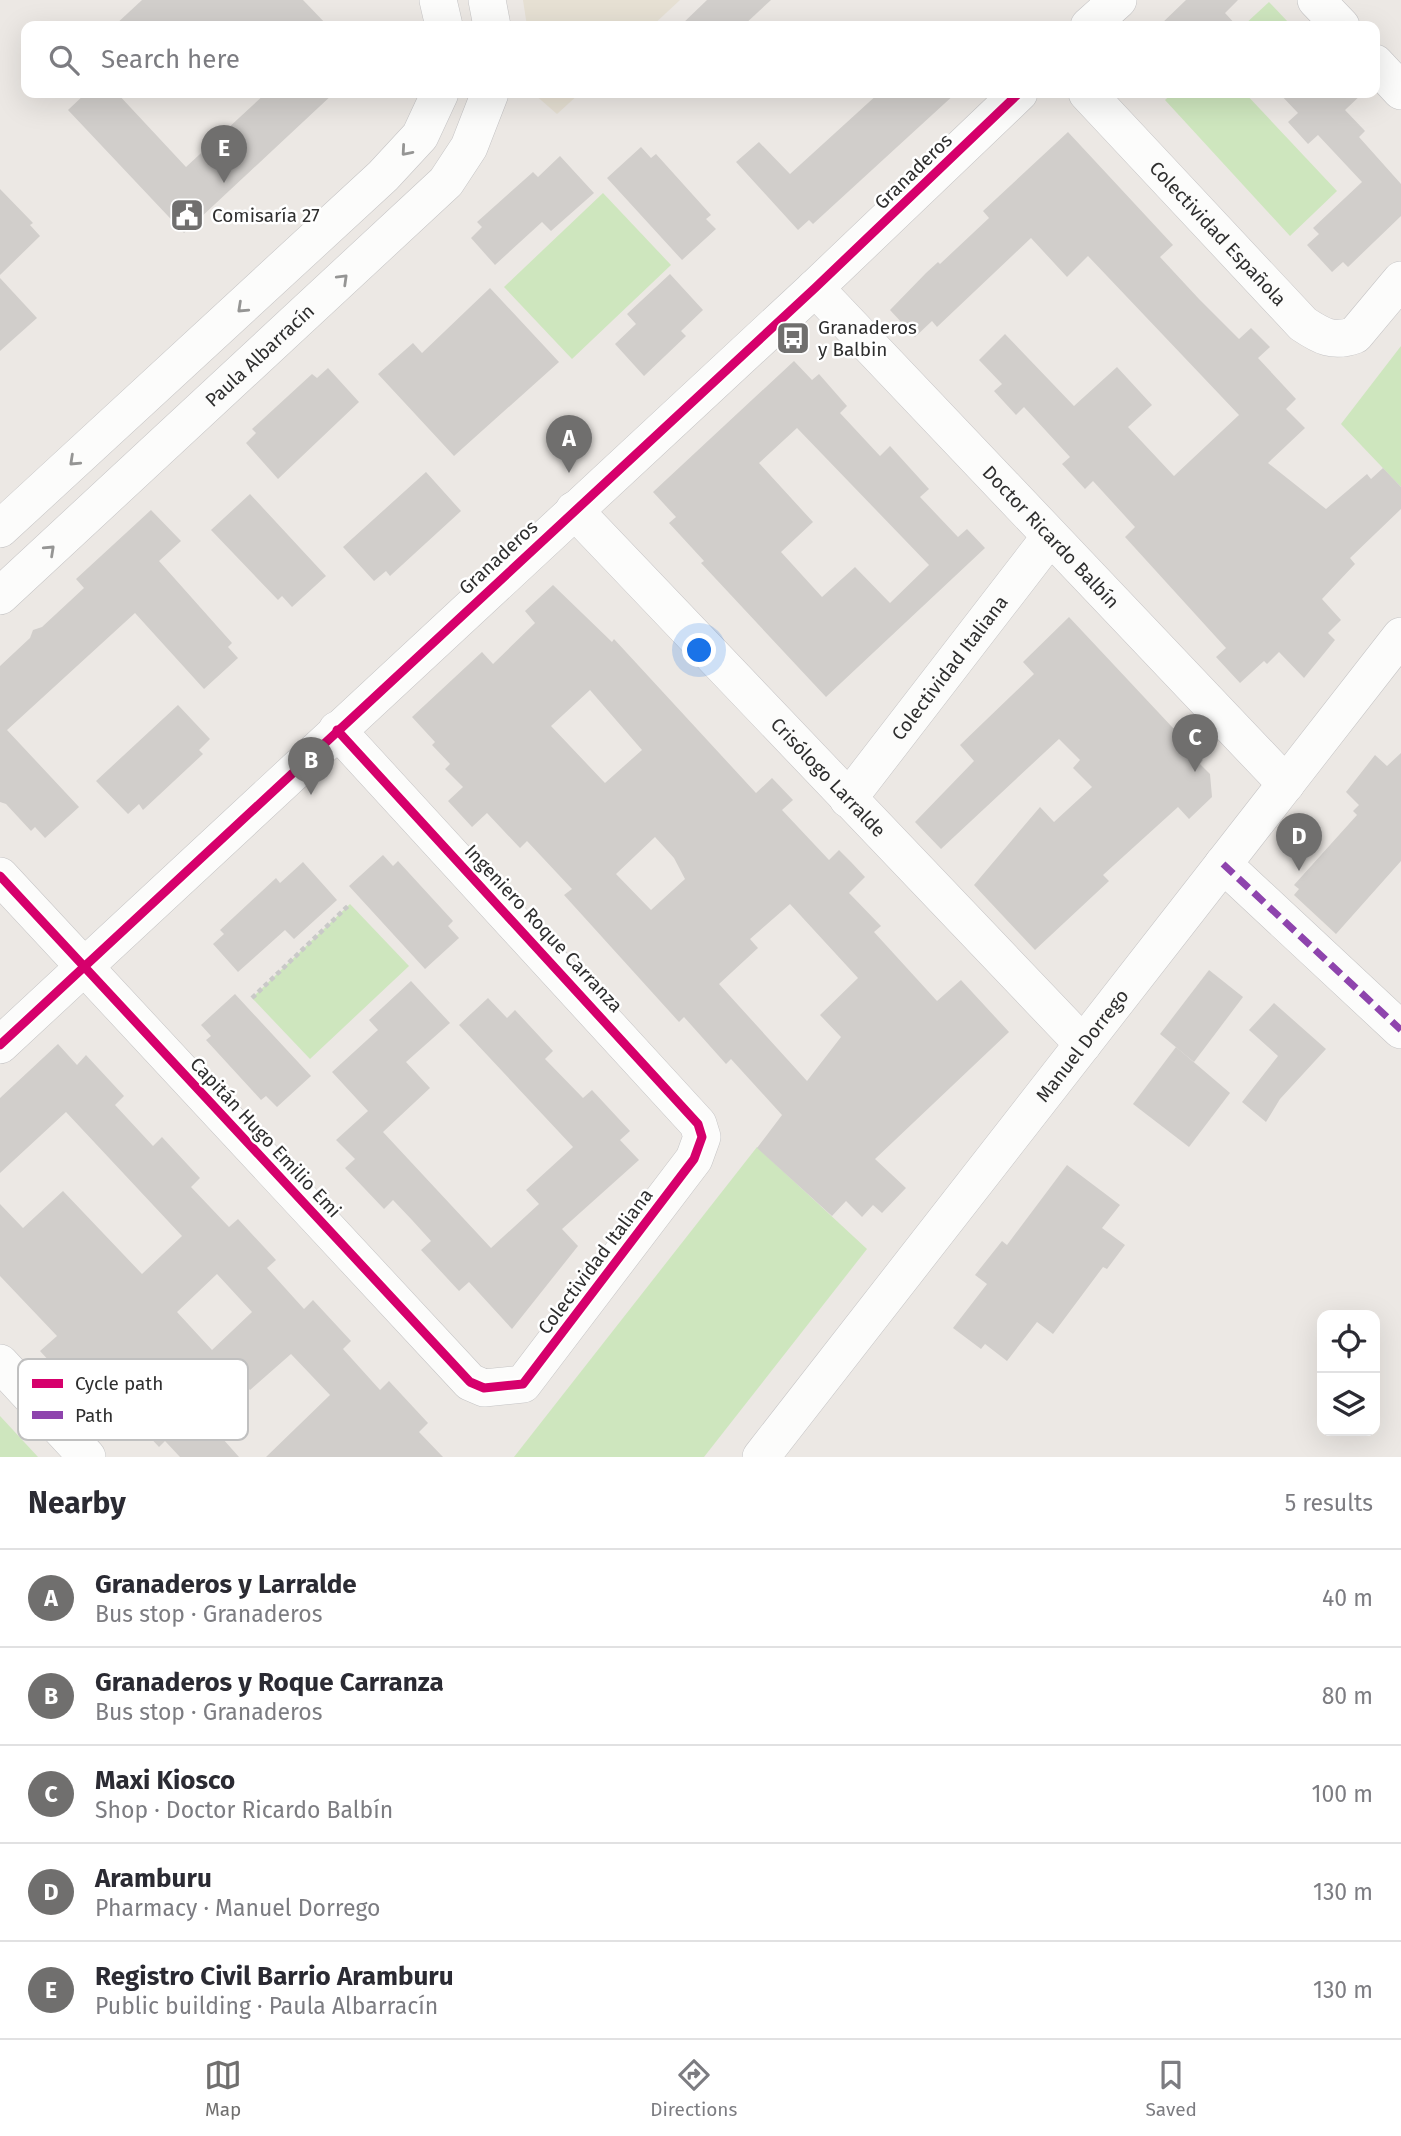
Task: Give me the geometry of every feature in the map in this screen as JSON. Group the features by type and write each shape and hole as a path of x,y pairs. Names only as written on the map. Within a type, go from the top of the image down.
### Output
{"street":[{"path":"438,0 443,21"},
{"path":"487,0 491,21"},
{"path":"1095,21 1118,0"},
{"path":"1316,0 1336,21"},
{"path":"1380,68 1401,91"},
{"path":"0,529 383,176 419,136 438,98"},
{"name":"Paula Albarracín","path":"0,596 446,182 469,147 487,98"},
{"name":"Granaderos","path":"0,1045 815,288 1014,98"},
{"name":"Colectividad Española","path":"1092,98 1303,324 1326,338 1344,339 1363,328 1401,280"},
{"name":"Doctor Ricardo Balbín","path":"815,288 1286,784"},
{"name":"Crisólogo Larralde","path":"574,510 1083,1044"},
{"name":"Colectividad Italiana","path":"848,799 1050,537"},
{"name":"Manuel Dorrego","path":"761,1457 1401,636"},
{"name":"Ingeniero Roque Carranza","path":"337,730 690,1112 702,1137 694,1159"},
{"path":"1223,864 1401,1030"},
{"name":"Capitán Hugo Emilio Emi","path":"0,876 470,1382 484,1388 523,1384"},
{"name":"Colectividad Italiana","path":"523,1384 694,1159"},
{"path":"0,1363 18,1382"},
{"path":"71,1440 87,1457"}],"path":[{"path":"252,998 350,904"}],"shaded area":[{"path":"523,0 680,0 657,21 526,21"},
{"path":"539,98 575,98 557,114"}],"green space":[{"path":"1269,2 1287,21 1248,21"},
{"path":"1250,98 1337,191 1290,236 1165,100"},
{"path":"603,193 671,265 572,359 504,287"},
{"path":"1401,346 1401,487 1341,424"},
{"path":"350,904 409,966 310,1059 252,998"},
{"path":"757,1147 867,1249 704,1457 514,1457"},
{"path":"0,1416 18,1435 18,1440 22,1440 38,1457 0,1457"}],"building":[{"path":"142,0 303,0 323,21 119,21"},
{"path":"707,0 771,0 748,21 685,21"},
{"path":"1186,0 1238,0 1225,13 1232,21 1164,21"},
{"path":"81,98 122,98 186,167 261,98 329,98 184,233 68,110"},
{"path":"874,98 951,98 813,224 809,220 798,230 736,162 759,142 790,174"},
{"path":"1284,98 1358,98 1345,110 1365,131 1359,137 1401,184 1401,216 1348,267 1343,262 1332,272 1307,245 1319,234 1313,228 1362,182 1318,135 1308,144 1288,122 1298,113"},
{"path":"1068,132 1173,245 1160,257 1199,299 1239,339 1251,328 1270,347 1258,358 1296,399 1286,409 1305,428 1268,463 1326,509 1367,474 1371,479 1383,468 1401,487 1401,509 1350,558 1355,564 1322,599 1341,620 1328,633 1335,640 1304,678 1279,652 1267,664 1264,661 1240,683 1216,657 1226,648 1125,537 1135,527 1093,481 1085,489 1062,464 1070,457 1024,407 1016,415 994,391 1002,384 979,360 1005,334 1074,406 1117,367 1152,405 1128,427 1174,476 1239,415 1088,256 1067,277 1031,238 937,327 932,321 915,337 890,310 926,273 938,262 940,264 989,218 983,211"},
{"path":"641,147 651,158 656,154 711,215 706,219 716,229 682,260 607,178"},
{"path":"560,156 594,193 551,231 542,222 495,265 471,238 482,227 477,222 533,172 538,177"},
{"path":"0,189 33,223 30,225 40,236 0,275"},
{"path":"670,274 703,310 681,331 686,336 644,376 615,344 636,324 627,314"},
{"path":"0,278 37,318 0,351"},
{"path":"490,288 559,362 454,456 378,374 413,343 422,353"},
{"path":"794,361 812,380 819,374 847,406 840,413 880,456 890,446 929,489 920,497 958,537 967,529 985,548 826,697 701,563 704,561 669,523 676,517 653,492","holes":["797,428 929,565 890,603 855,567 822,597 781,552 813,522 759,463"]},
{"path":"328,368 359,402 278,479 246,443 256,433 252,429 312,374 317,378"},
{"path":"426,472 461,511 390,576 386,571 374,581 343,547"},
{"path":"250,494 326,576 292,607 282,596 278,600 211,530"},
{"path":"151,510 181,541 159,561 232,643 228,647 238,658 204,689 135,613 7,730 79,807 45,838 35,827 31,831 6,804 0,802 0,666 30,638 33,630 42,627 84,588 76,579"},
{"path":"553,585 612,642 614,639 756,793 772,778 793,800 782,810 829,860 839,850 865,877 849,893 881,926 874,932 937,1001 961,980 1009,1032 875,1159 906,1188 882,1213 873,1205 862,1217 846,1201 832,1216 757,1148 782,1115 731,1059 726,1064 684,1017 679,1022 564,895 572,889 527,841 520,848 487,813 472,827 448,801 463,787 445,769 450,764 432,745 435,742 412,717 482,652 493,664 535,623 525,611","holes":["590,690 642,750 605,783 551,726","655,837 674,858 685,879 651,910 616,874","790,904 858,978 820,1015 841,1037 807,1081 719,984 758,948 750,939"]},
{"path":"1069,617 1203,760 1200,764 1210,774 1212,797 1189,819 1178,807 1103,875 1109,881 1035,950 974,885 1040,807 1054,822 1092,787 1073,768 1080,760 1059,739 941,849 915,822 974,761 960,745 1034,674 1023,662"},
{"path":"178,705 210,739 199,750 203,754 143,810 139,804 128,814 96,781"},
{"path":"1401,753 1401,861 1336,934 1294,895 1299,889 1294,885 1357,815 1353,811 1359,805 1346,792 1375,755 1387,766"},
{"path":"383,855 393,866 398,861 453,921 448,926 459,938 425,969 349,886"},
{"path":"303,862 337,900 294,939 285,930 238,972 213,944 224,934 220,930 276,878 280,883"},
{"path":"1209,970 1243,997 1194,1062 1160,1034"},
{"path":"411,981 450,1023 406,1062 430,1088 383,1132 491,1248 539,1204 526,1190 573,1147 459,1025 488,998 507,1018 515,1010 553,1051 545,1059 583,1098 592,1090 630,1131 620,1140 639,1160 562,1229 578,1246 512,1329 469,1282 459,1291 421,1250 431,1241 412,1220 393,1200 384,1209 345,1168 355,1159 336,1140 368,1111 332,1072 378,1030 369,1020"},
{"path":"235,994 311,1076 277,1107 266,1096 261,1100 206,1040 211,1036 201,1025"},
{"path":"1274,1003 1326,1049 1280,1099 1266,1122 1242,1102 1278,1056 1249,1030"},
{"path":"58,1044 77,1065 86,1055 124,1096 115,1105 153,1146 162,1137 200,1178 191,1187 229,1227 238,1219 276,1260 267,1268 304,1309 313,1300 351,1341 343,1349 380,1390 389,1381 428,1423 419,1432 443,1457 266,1457 330,1395 291,1354 250,1390 248,1359 47,1359 40,1351 57,1336 0,1276 0,1204 23,1228 63,1191 142,1274 182,1236 66,1112 0,1173 0,1098","holes":["217,1274 252,1312 212,1350 177,1312"]},
{"path":"1176,1047 1230,1093 1189,1147 1133,1104"},
{"path":"1067,1165 1120,1205 1102,1228 1125,1245 1107,1269 1103,1267 1053,1334 1037,1322 1007,1361 985,1344 981,1349 953,1328 987,1284 975,1275 1002,1241 1007,1245"},
{"path":"152,1440 224,1440 239,1457 180,1457 165,1441 159,1447"}],"marked path":[{"path":"1223,864 1401,1030"}],"cycle path":[{"path":"0,1045 815,288 1014,98"},
{"path":"0,876 470,1382 484,1388 523,1384 694,1159 702,1137 698,1124 337,730"}],"place":[{"name":"Registro Civil Barrio Aramburu","path":"224,183"},
{"name":"Comisaría 27","path":"187,215"},
{"name":"Granaderos y Balbin","path":"793,338"},
{"name":"Granaderos y Larralde","path":"569,473"},
{"name":"Maxi Kiosco","path":"1195,772"},
{"name":"Granaderos y Roque Carranza","path":"311,795"},
{"name":"Aramburu","path":"1299,871"}]}
